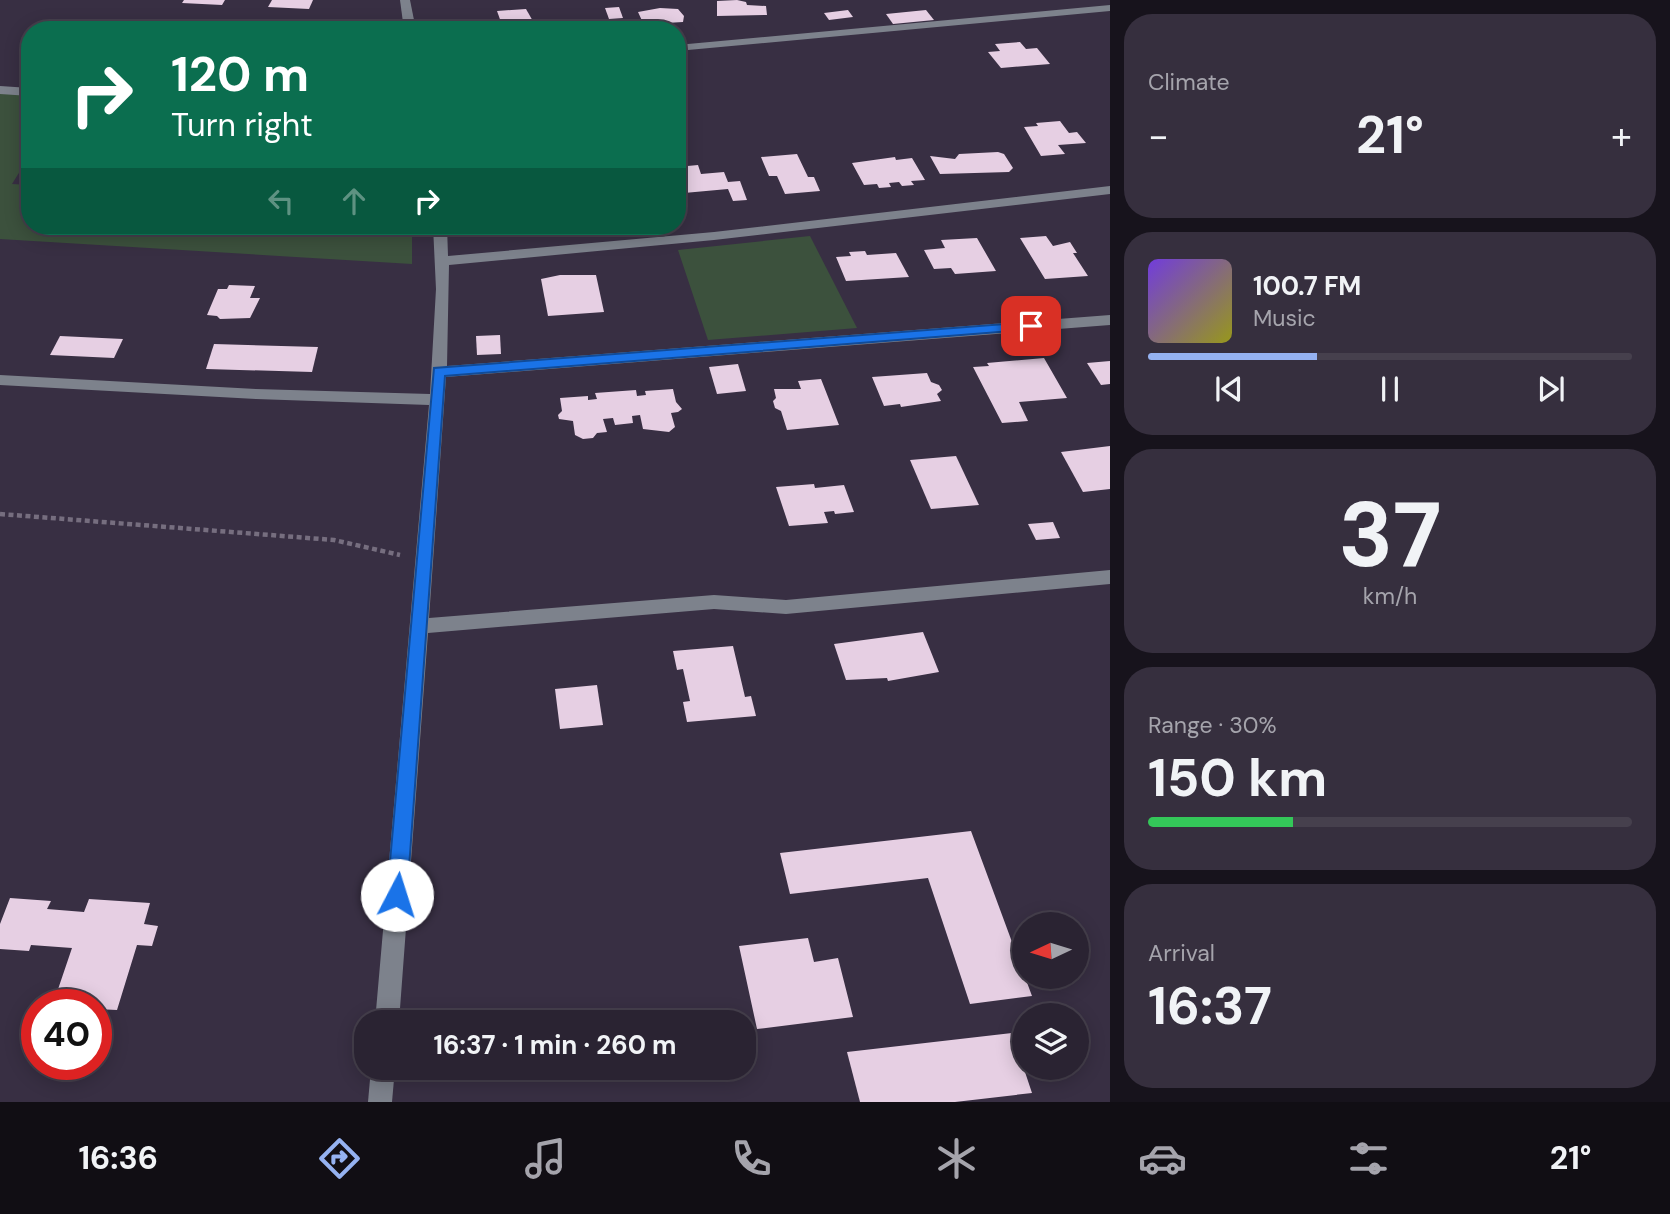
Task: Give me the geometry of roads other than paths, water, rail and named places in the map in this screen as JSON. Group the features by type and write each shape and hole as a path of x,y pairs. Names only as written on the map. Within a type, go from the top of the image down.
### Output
{"street":[{"path":"405,0 408,21"},
{"path":"686,47 1110,8"},
{"path":"0,90 21,91"},
{"path":"442,261 714,236 1110,190"},
{"path":"388,1010 438,400 441,235"},
{"path":"439,372 1110,320"},
{"path":"0,380 256,394 438,400"},
{"path":"420,626 713,601 786,607 1110,577"},
{"path":"380,1102 382,1080"}]}
